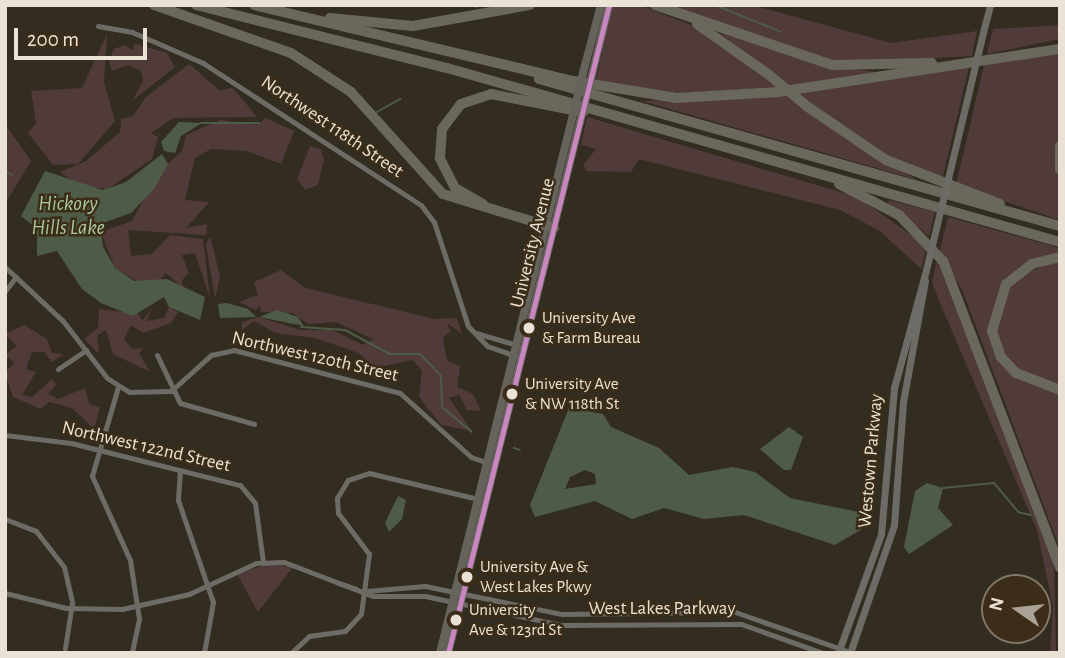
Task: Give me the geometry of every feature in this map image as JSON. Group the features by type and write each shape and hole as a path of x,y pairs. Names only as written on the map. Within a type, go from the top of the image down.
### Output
{"highway":[{"path":"154,5 301,58 374,113 443,194 550,224"},
{"path":"195,5 597,112 1060,242"},
{"path":"254,5 594,86 677,98 745,96 1060,49"},
{"path":"300,17 413,26 530,5"},
{"path":"653,5 832,65 988,60"},
{"path":"653,5 724,38 808,107 886,160 1054,225"},
{"path":"353,29 1054,225"},
{"path":"1008,57 1060,42"},
{"path":"550,224 473,201 455,188 440,158 444,124 461,104 491,94 597,112"},
{"path":"1060,146 1060,169"},
{"path":"789,165 899,215 943,261 1060,567"},
{"path":"1060,257 1032,264 1012,278 995,304 992,331 1001,357 1016,373 1060,390"}],"main road":[{"name":"University Avenue","path":"588,74 601,5"},
{"name":"University Avenue","path":"459,593 576,120 609,5"},
{"name":"University Avenue","path":"448,653 478,499 491,463"},
{"name":"University Avenue","path":"440,653 457,603"}],"street":[{"name":"Westown Parkway","path":"839,650 881,534 894,388 926,270 990,5"},
{"name":"Northwest 118th Street","path":"98,26 132,32 203,63 421,205 434,222 473,332"},
{"path":"5,267 118,387 146,395 171,391"},
{"name":"Westown Parkway","path":"851,652 894,525 903,402 926,270"},
{"path":"5,291 16,277"},
{"path":"473,332 520,345"},
{"path":"473,332 517,357"},
{"path":"58,369 86,350"},
{"name":"Northwest 120th Street","path":"171,391 211,355 234,350 400,393 467,454 491,463"},
{"path":"157,355 171,391 185,406 254,424"},
{"path":"118,387 97,449 93,487 127,550 138,607 132,653"},
{"name":"Northwest 122nd Street","path":"5,435 97,449 233,483 250,494 263,562"},
{"path":"180,470 178,500 207,586 214,621 205,653"},
{"path":"291,653 309,636 350,627 365,591 368,550 337,508 348,480 369,473 478,499"},
{"path":"5,519 36,531 52,549 68,576 71,608 65,648"},
{"path":"5,601 6,593 71,608 138,607 207,586 263,562 294,564 338,583 365,591"},
{"name":"West Lakes Parkway","path":"365,591 416,585 562,614 748,614 839,650 851,652"},
{"name":"West Lakes Parkway","path":"365,591 457,603 561,625 741,624 823,653"}],"shaded area":[{"path":"612,5 640,5 696,27 780,87 679,93 596,81"},
{"path":"667,5 752,5 891,43 977,31 972,56 841,63"},
{"path":"1060,25 1060,39 987,54 993,29"},
{"path":"715,29 818,65 877,72 787,86"},
{"path":"107,34 104,82 115,121 78,164 53,165 28,133 36,123 31,91 82,88"},
{"path":"135,44 167,53 175,67 132,101 143,82 141,71 128,65 112,71 109,61 114,49 125,45 132,50"},
{"path":"1060,53 1060,220 956,185 984,65"},
{"path":"189,64 219,90 233,88 257,117 173,118 151,133 158,137 152,159 108,189 80,186 60,172 86,161 120,132 121,119 133,116 146,97"},
{"path":"969,67 942,180 895,163 797,94"},
{"path":"788,94 849,141 918,180 642,101"},
{"path":"587,117 857,197 927,246 921,269 880,231 840,210 639,159 631,172 587,171 583,165 596,149 581,145"},
{"path":"266,118 294,131 281,164 247,151 211,149 195,158 185,200 209,202 186,228 207,224 206,235 128,230 131,256 152,254 170,235 203,239 210,298 195,253 182,255 189,273 182,280 184,289 166,273 158,282 142,284 115,268 101,232 132,221 157,174 182,151 186,135 220,120 257,125"},
{"path":"5,124 31,161 5,204"},
{"path":"310,146 321,149 324,159 318,185 305,190 297,179"},
{"path":"889,200 935,212 929,236 888,203"},
{"path":"948,217 1060,248 1060,254 1003,285 989,325 1018,379 1060,393 1060,549 963,292 940,250"},
{"path":"210,236 220,276 215,299 206,244"},
{"path":"937,260 1054,562 1056,653 1050,653 1053,607 1051,574 1046,574 1037,530 932,282"},
{"path":"1060,260 1060,388 1037,383 1008,361 995,330 1003,295 1020,275"},
{"path":"281,270 305,288 435,319 457,318 462,334 447,323 451,332 443,337 447,361 460,366 457,387 473,394 481,411 467,410 459,395 449,398 472,431 442,425 428,409 419,396 422,371 413,360 374,368 359,353 315,338 275,333 254,321 242,330 242,322 258,317 301,330 332,330 363,345 373,339 336,322 308,324 293,313 261,312 260,305 256,310 239,302 258,295 254,282"},
{"path":"154,306 146,321 164,318 169,307 178,312 171,323 143,333 131,325 124,339 132,349 143,348 139,353 150,372 113,354 106,330 97,336 99,354 84,339 98,328 99,309 139,314 142,321"},
{"path":"24,325 47,339 52,353 64,354 52,362 44,352 32,352 26,369 36,372 22,395 32,397 52,379 56,385 48,394 58,399 85,388 89,404 100,407 94,429 72,408 49,402 41,409 13,397 5,373 14,363 5,355 17,346 5,334"},
{"path":"268,564 293,567 258,612 237,574"}],"water":[{"path":"179,122 202,123 181,136 175,153 164,151 161,142"},
{"name":"Hickory Hills Lake","path":"162,154 168,164 154,189 131,213 100,224 103,247 115,268 134,281 167,279 205,297 200,320 169,307 164,297 133,316 101,303 82,289 57,251 37,256 37,229 21,216 45,171 103,190 126,182"},
{"path":"227,303 248,309 256,317 220,318 218,304"},
{"path":"277,310 298,317 304,326 259,317"},
{"path":"569,408 603,414 611,427 659,448 689,475 733,467 755,472 790,498 859,512 862,529 835,545 744,515 704,519 664,508 632,519 595,501 535,517 530,505","holes":["585,470 595,474 596,484 565,489 570,477"]},
{"path":"789,427 803,437 791,470 784,470 760,449"},
{"path":"927,483 943,488 938,508 953,525 909,554 904,547 915,491"},
{"path":"398,496 406,500 402,519 389,532 385,523"}],"waterway":[{"path":"715,5 781,32"},
{"path":"375,113 400,99"},
{"path":"201,123 259,123"},
{"path":"5,171 12,175"},
{"path":"301,327 345,330 390,354 420,354 441,376 442,407 472,432"},
{"path":"514,448 520,450"},
{"path":"943,488 994,483 1018,512 1031,515"}],"transit line":[{"path":"448,653 609,5"}],"place":[{"name":"University Ave & Farm Bureau","path":"529,328"},
{"name":"University Ave & NW 118th St","path":"512,394"},
{"name":"University Ave & West Lakes Pkwy","path":"467,577"},
{"name":"University Ave & 123rd St","path":"456,620"}]}
